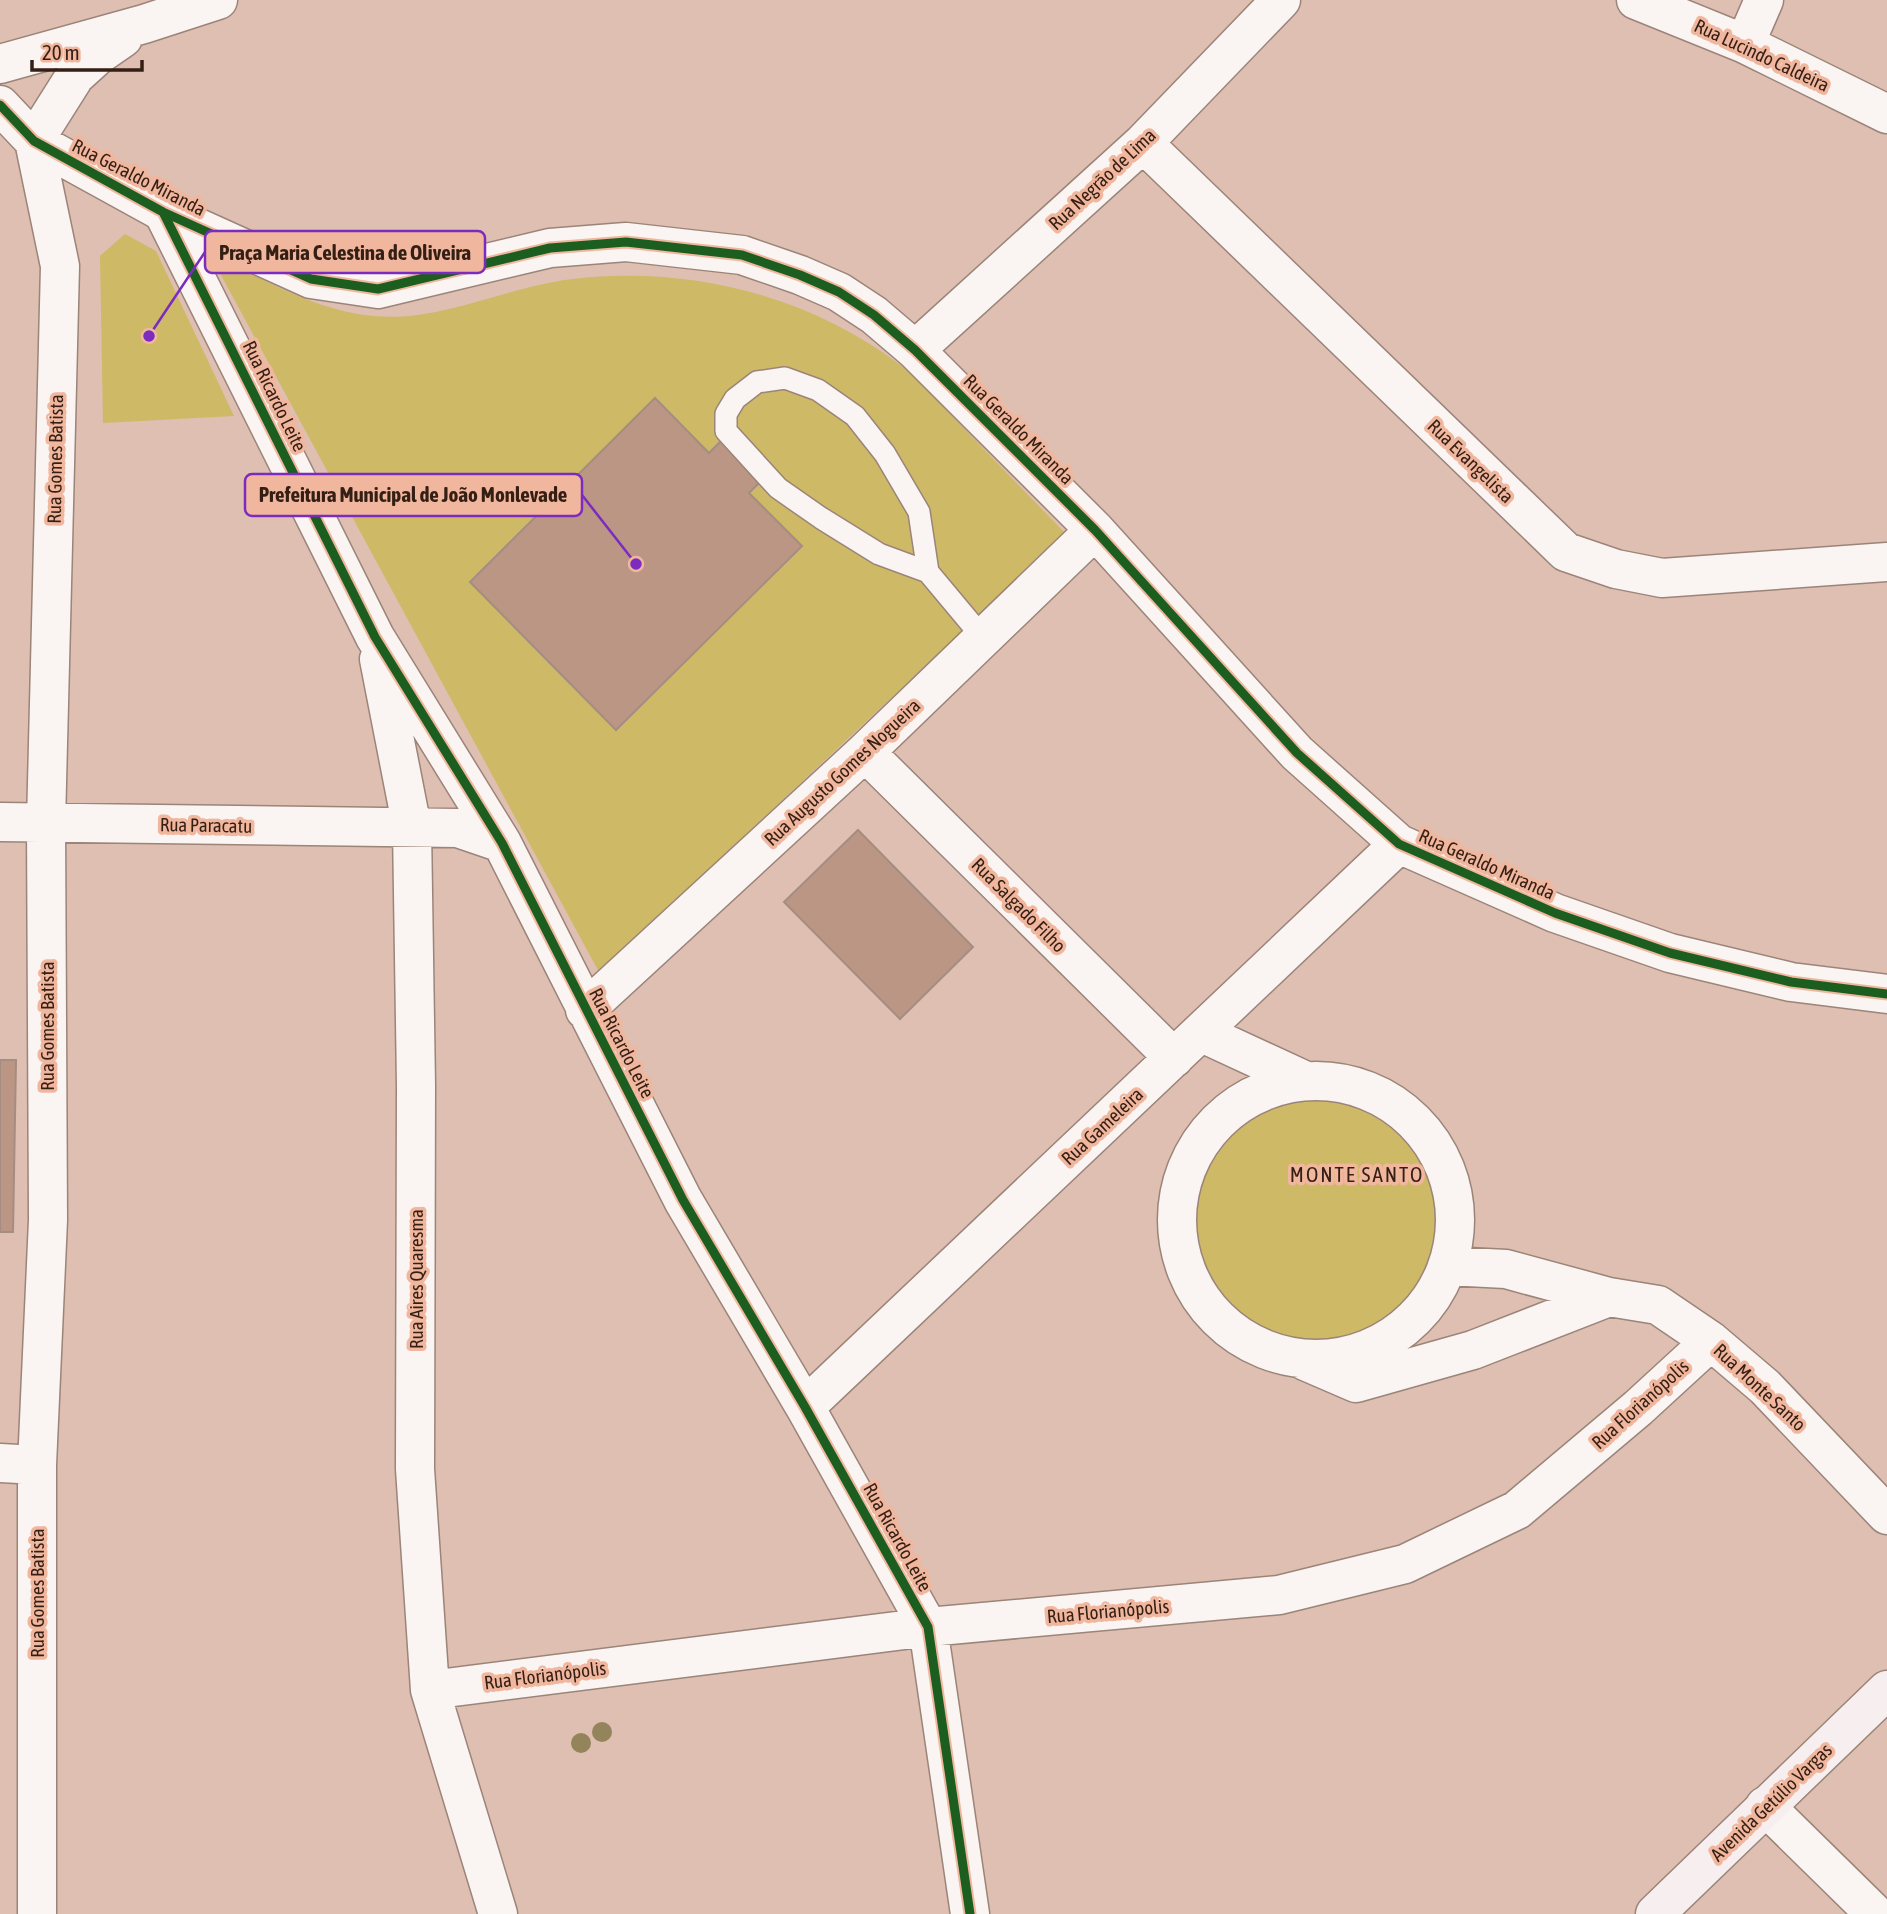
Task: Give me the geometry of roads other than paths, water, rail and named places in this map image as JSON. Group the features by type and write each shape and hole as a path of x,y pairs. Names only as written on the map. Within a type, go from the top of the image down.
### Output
{"street":[{"path":"0,64 144,24 218,0"},
{"name":"Rua Negrão de Lima","path":"915,350 1143,144 1281,0"},
{"name":"Rua Lucindo Caldeira","path":"1636,0 1745,44 1887,114"},
{"path":"1745,44 1764,0"},
{"path":"0,105 34,141 75,76 97,56 144,24"},
{"name":"Rua Geraldo Miranda","path":"34,141 163,212 311,279 378,289 550,248 626,242 742,254 839,292 874,315 915,350 1095,530 1297,753 1399,844 1555,914 1670,953 1791,982 1887,994"},
{"name":"Rua Gomes Batista","path":"34,141 60,266 46,823 48,1220 19,1464 37,1914"},
{"name":"Rua Evangelista","path":"1143,144 1566,552 1616,569 1662,578 1887,562"},
{"name":"Rua Ricardo Leite","path":"163,212 375,638 502,843 683,1200 805,1407 928,1627 971,1914"},
{"name":"Rua Augusto Gomes Nogueira","path":"585,1010 865,752 1095,530"},
{"name":"Rua Aires Quaresma","path":"375,638 412,828 416,1086 415,1469 430,1690 498,1914"},
{"name":"Rua Salgado Filho","path":"865,752 1174,1058"},
{"name":"Rua Paracatu","path":"0,822 458,828 502,843"},
{"name":"Rua Gameleira","path":"805,1407 1399,844"},
{"path":"1202,1032 1306,1081"},
{"path":"1303,1360 1349,1356 1392,1338 1426,1306 1448,1266 1456,1221 1448,1175 1427,1134 1393,1103 1352,1085 1306,1081 1261,1092 1222,1117 1193,1153 1178,1197 1178,1243 1192,1287 1220,1324 1259,1349 1303,1360 1356,1383 1473,1350 1609,1297"},
{"name":"Rua Monte Santo","path":"1448,1266 1506,1269 1609,1297 1658,1305 1711,1340 1765,1387 1887,1516"},
{"name":"Rua Florianópolis","path":"430,1690 928,1627 1279,1595 1405,1564 1517,1510 1638,1408 1711,1340"},
{"name":"Avenida Getúlio Vargas","path":"1655,1914 1887,1690"},
{"path":"1765,1806 1875,1914"}],"lane":[{"path":"928,572 919,512 885,454 855,416 818,390 785,378 757,382 735,399 726,415 726,431 778,488 879,554 928,572 984,639"}],"place":[{"name":"Praça Maria Celestina de Oliveira","path":"149,336"},
{"name":"Prefeitura Municipal de João Monlevade","path":"636,564"}],"district":[{"name":"MONTE SANTO","path":"1357,1175"}]}
